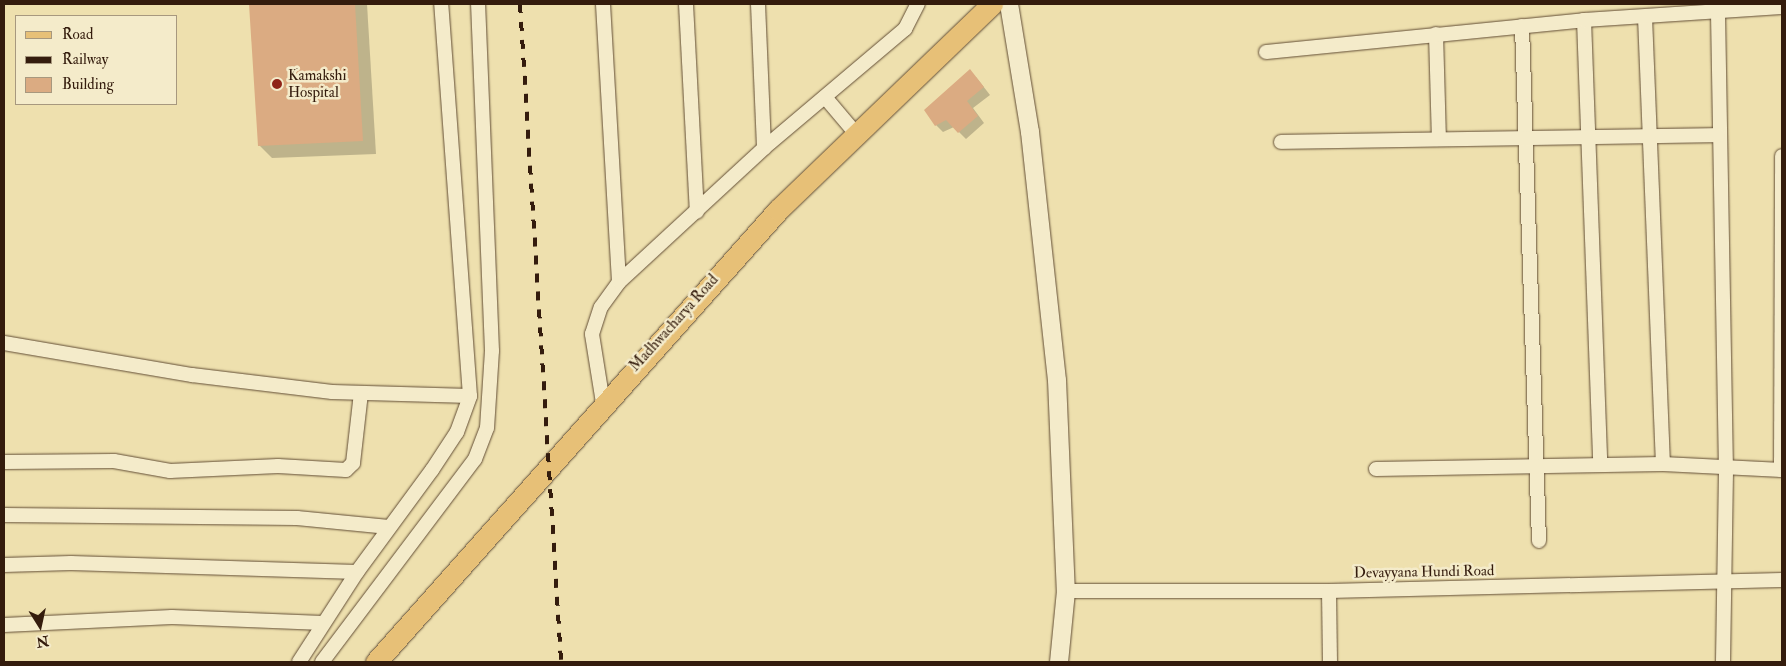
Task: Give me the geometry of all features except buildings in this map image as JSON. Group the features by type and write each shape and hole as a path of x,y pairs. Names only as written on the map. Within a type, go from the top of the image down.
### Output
{"main road":[{"name":"Madhwacharya Road","path":"376,662 602,403 778,210 992,4"}],"street":[{"path":"299,662 357,572 457,432 470,396 442,4"},
{"path":"322,662 475,458 487,428 492,352 478,4"},
{"path":"602,4 620,282"},
{"path":"686,4 697,212"},
{"path":"758,4 764,148"},
{"path":"602,403 592,334 601,307 620,282 764,148 905,29 918,4"},
{"path":"1009,4 1030,132 1057,380 1066,591 1059,662"},
{"path":"1266,52 1584,20 1718,13 1782,7"},
{"path":"1718,13 1718,135 1726,471 1726,582 1723,662"},
{"path":"1645,17 1663,464"},
{"path":"1584,20 1590,136 1588,202 1600,465"},
{"path":"1522,26 1540,541"},
{"path":"1436,34 1438,139"},
{"path":"825,97 857,135"},
{"path":"1281,142 1526,135 1718,135"},
{"path":"1376,469 1663,464 1726,471 1781,470 1782,156"},
{"path":"4,343 192,375 361,393 470,396"},
{"path":"4,462 114,461 170,471 278,466 346,470 353,463 361,393"},
{"path":"4,515 298,518 389,527"},
{"path":"4,565 71,563 357,572"},
{"name":"Devayyana Hundi Road","path":"1066,591 1329,591 1782,580"},
{"path":"1329,591 1330,662"},
{"path":"4,625 172,617 323,624"}],"railway":[{"path":"520,4 561,662"}],"place":[{"name":"Kamakshi Hospital","path":"277,84"}]}
